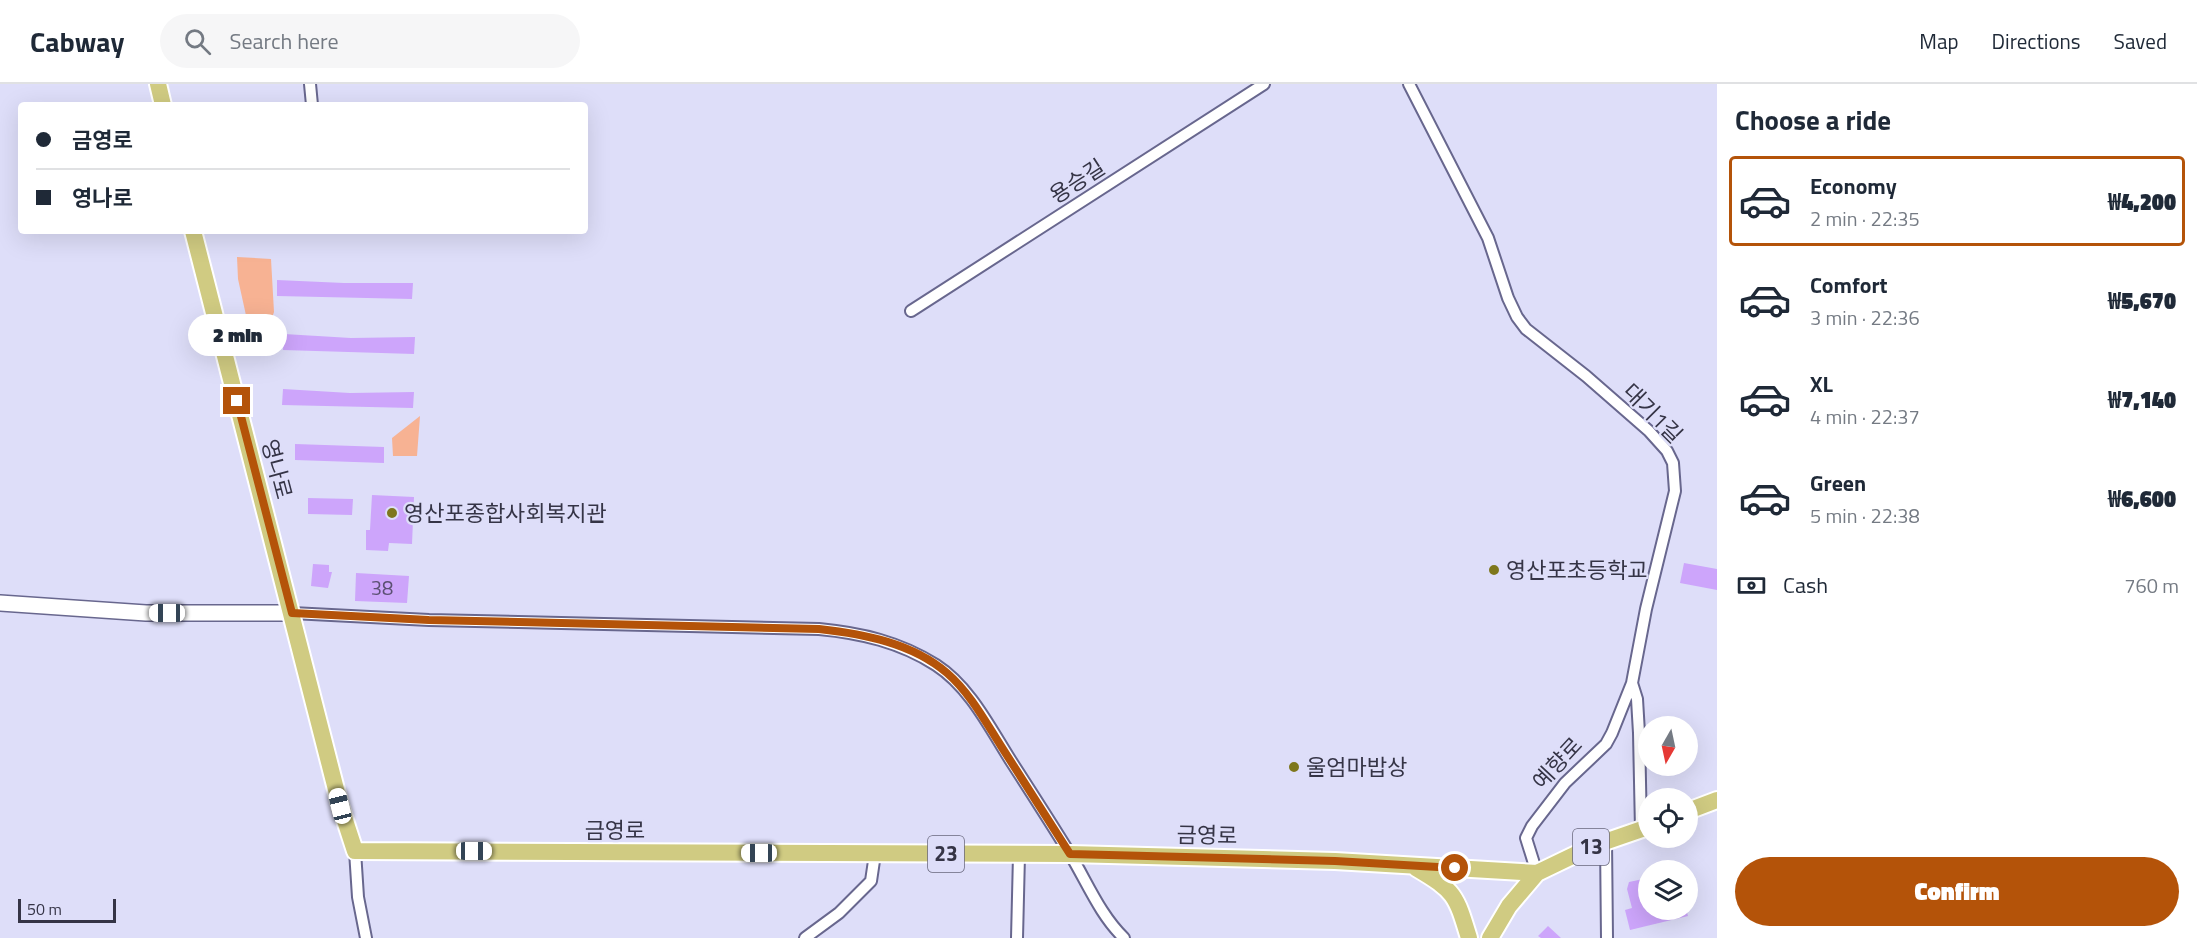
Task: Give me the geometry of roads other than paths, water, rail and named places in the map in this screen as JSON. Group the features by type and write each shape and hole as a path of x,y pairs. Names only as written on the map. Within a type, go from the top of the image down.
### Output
{"main road":[{"path":"158,84 162,102"},
{"name":"영나로","path":"194,234 340,806 355,851"},
{"path":"1698,808 1717,800"},
{"name":"13","path":"1490,938 1509,906 1537,873 1606,841 1638,830"},
{"name":"금영로","path":"355,851 1070,854 1335,861 1537,873"},
{"path":"1412,866 1439,881 1454,895 1469,938"}],"street":[{"path":"310,84 312,102"},
{"name":"용승길","path":"911,311 1264,84"},
{"name":"대기1길","path":"1409,84 1488,238 1508,298 1517,317 1526,329 1648,431 1667,451 1673,463 1675,491 1646,609 1632,683 1637,699 1643,788"},
{"path":"0,603 146,613 292,613 429,620 819,629 850,632 893,643 936,665 960,686 976,706 1070,854 1106,918 1124,938"},
{"name":"예향로","path":"1537,873 1526,838 1532,826 1565,783 1606,744 1632,683"},
{"path":"1606,841 1607,938"},
{"path":"355,851 358,897 366,938"},
{"path":"804,938 839,913 871,881 875,854"},
{"path":"1017,938 1019,855"}],"place":[{"name":"영산포종합사회복지관","path":"392,513"},
{"name":"영산포초등학교","path":"1494,570"},
{"name":"울엄마밥상","path":"1294,767"}]}
